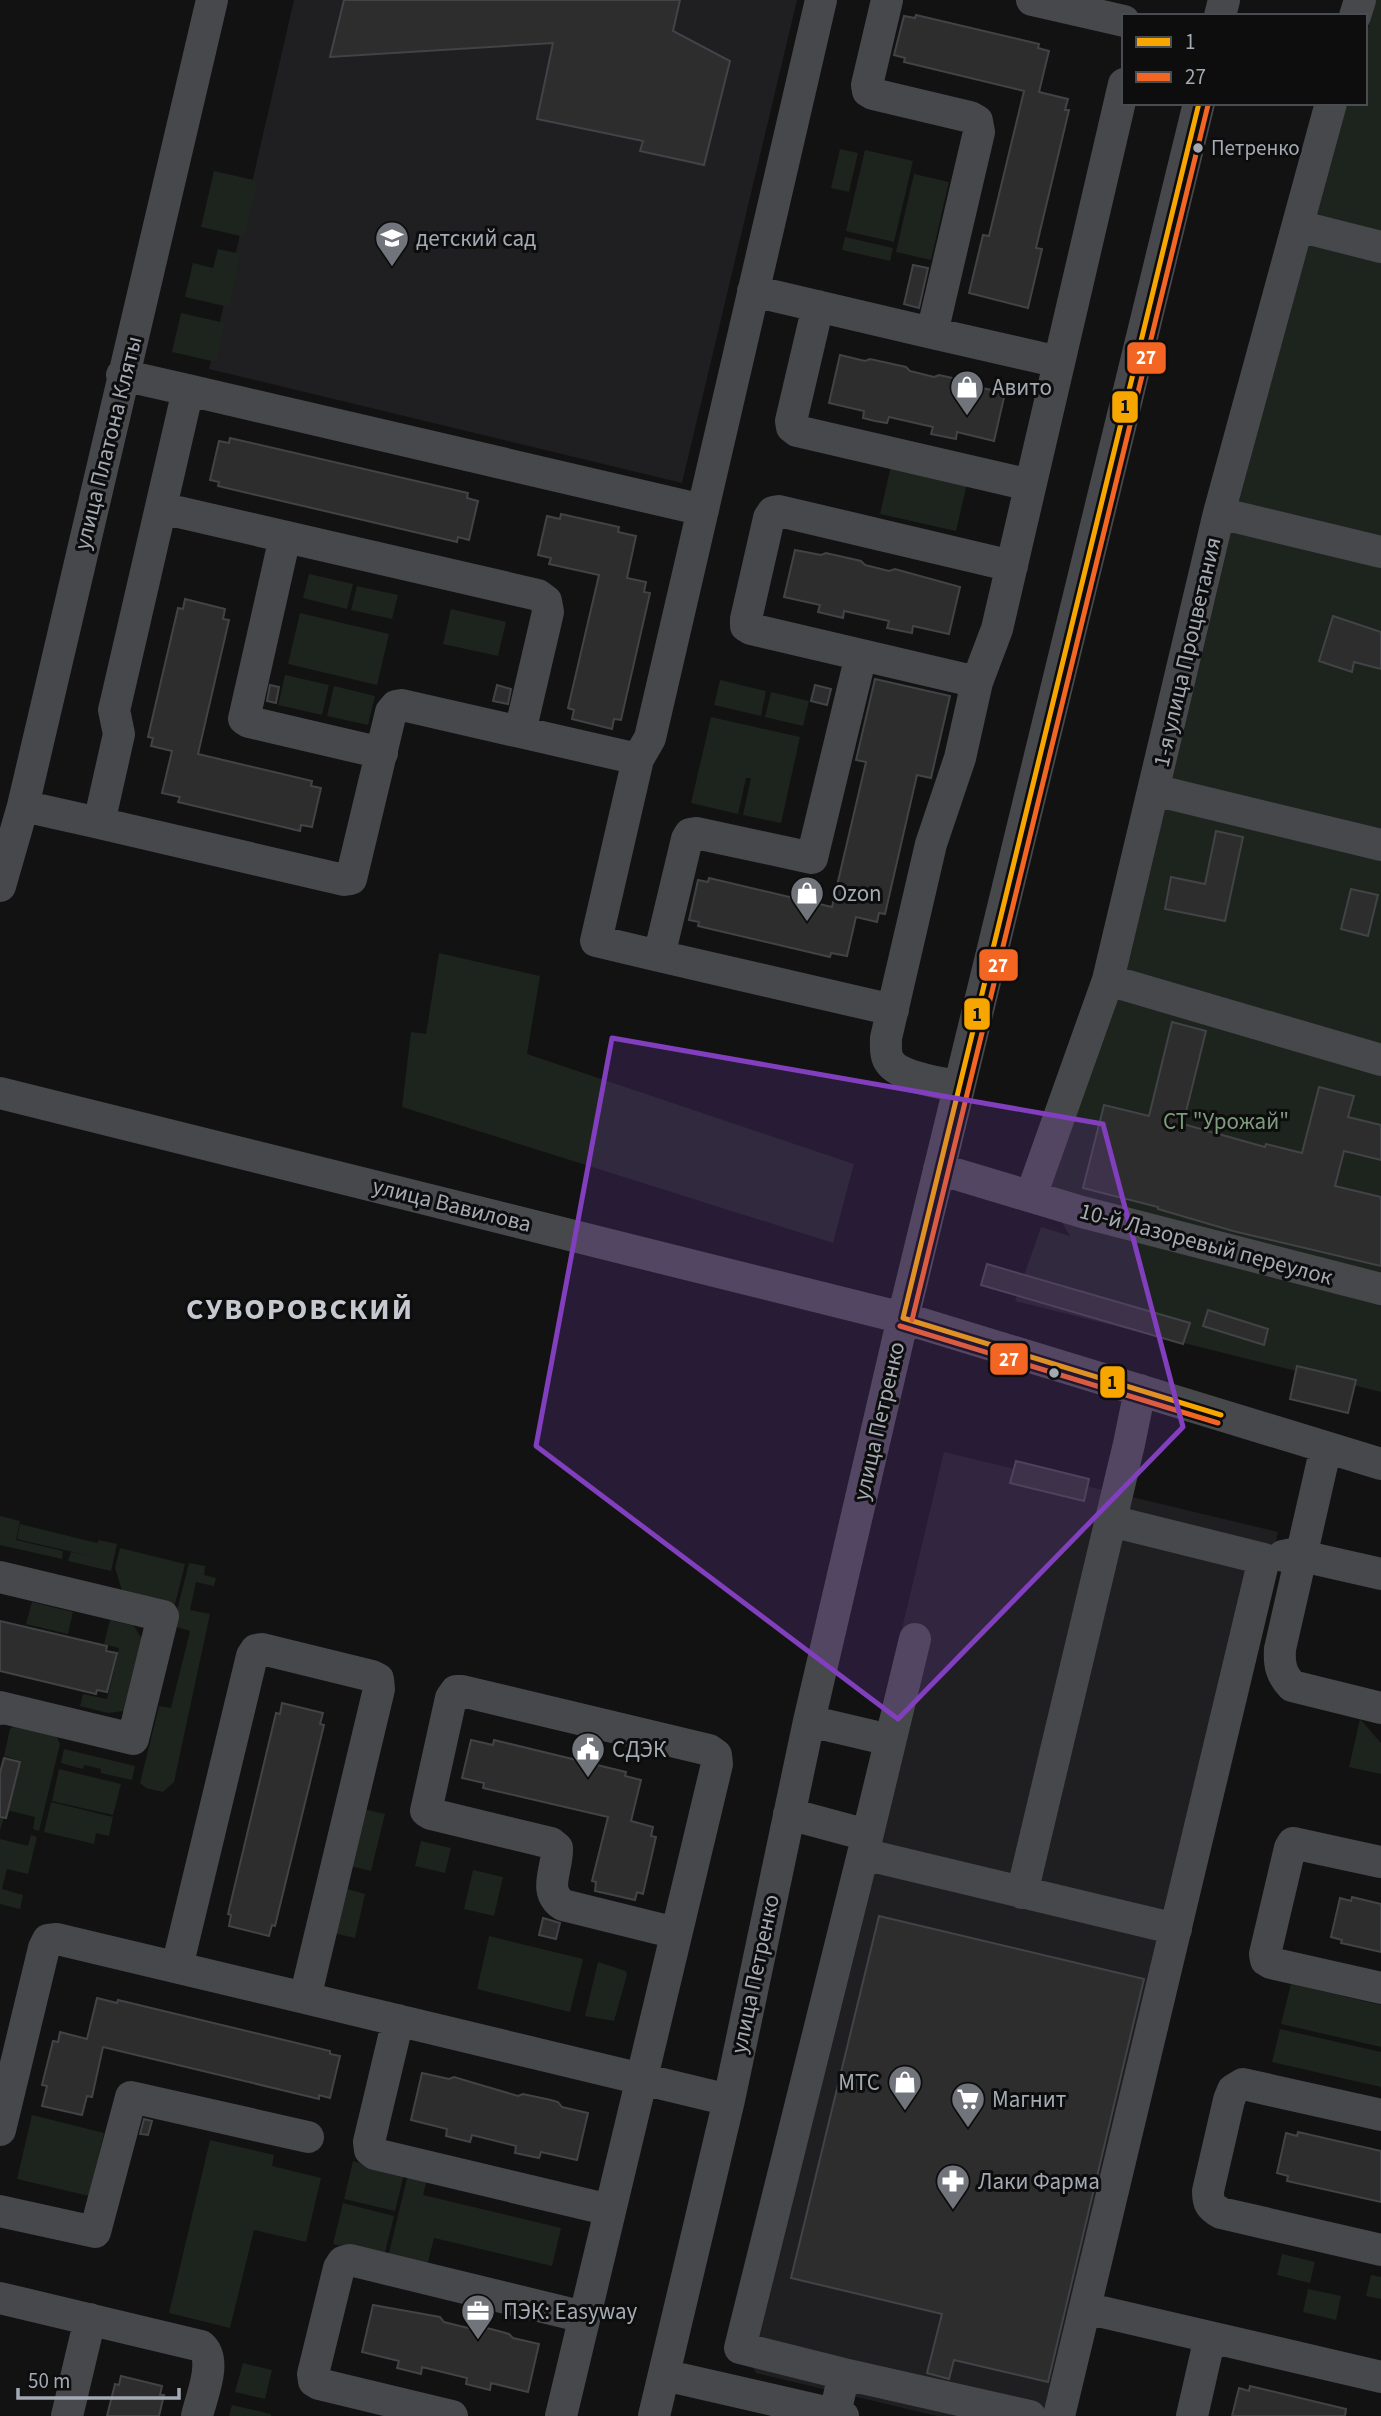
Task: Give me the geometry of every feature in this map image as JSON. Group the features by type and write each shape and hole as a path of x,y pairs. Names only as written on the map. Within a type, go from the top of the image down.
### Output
{"street":[{"name":"улица Платона Кляты","path":"0,886 23,806 212,0"},
{"path":"821,0 650,738 638,760 596,941 893,1010"},
{"path":"887,0 867,85 868,91 970,117 977,121 979,132 932,333"},
{"path":"1032,0 1122,21"},
{"path":"959,1087 906,1074 889,1061 886,1038 931,844 957,767 977,682 997,629 1122,93"},
{"name":"улица Петренко","path":"654,2416 729,2099 809,1721 903,1318 1199,105"},
{"name":"1-я улица Процветания","path":"1031,1196 1108,981 1219,513 1330,105"},
{"path":"1298,226 1381,247"},
{"path":"753,291 1059,362"},
{"path":"818,306 791,421 792,427 797,431 1030,485"},
{"path":"122,375 703,510"},
{"path":"99,823 119,734 114,710 188,390"},
{"path":"160,508 538,595 546,601 548,612 520,732"},
{"path":"977,682 746,626 766,530 773,512 779,512 1012,566"},
{"path":"1219,513 1381,552"},
{"path":"285,537 244,719 382,753"},
{"path":"659,956 690,834 696,833 812,858 861,655"},
{"path":"23,806 344,880 351,879 391,712 396,706 402,705 638,760"},
{"path":"1154,790 1381,845"},
{"path":"1108,981 1381,1060"},
{"name":"улица Вавилова","path":"0,1093 903,1318 1381,1464"},
{"name":"10-й Лазоревый переулок","path":"939,1169 1082,1212 1381,1289"},
{"path":"1022,1893 1140,1390"},
{"path":"1326,1447 1279,1663 1283,1676 1292,1686 1381,1708"},
{"path":"1111,1521 1264,1559 1293,1554 1381,1574"},
{"path":"1059,2416 1264,1559"},
{"path":"0,1577 163,1616 133,1739 0,1709"},
{"path":"915,1639 740,2348 1030,2416"},
{"path":"177,1967 251,1656 256,1650 262,1649 301,1658 372,1676 378,1679 379,1689 305,1998"},
{"path":"561,2416 717,1764 716,1755 709,1750 456,1691 451,1698 426,1811 551,1843 557,1848 551,1892 556,1901 676,1933"},
{"path":"809,1721 890,1740"},
{"path":"789,1814 865,1844 1022,1893 1176,1929"},
{"path":"1381,1861 1293,1843 1265,1954 1266,1960 1271,1963 1381,1988"},
{"path":"0,2130 44,1948 48,1940 57,1939 729,2099"},
{"path":"398,2020 371,2135 370,2150 375,2154 610,2210"},
{"path":"1381,2115 1243,2084 1233,2090 1229,2100 1208,2191 1208,2202 1213,2209 1221,2213 1381,2250"},
{"path":"0,2211 95,2232 131,2097 309,2137"},
{"path":"452,2416 314,2381 313,2374 339,2268 343,2262 350,2260 584,2317"},
{"path":"0,2298 201,2346 206,2350 208,2368 197,2416"},
{"path":"1085,2308 1381,2376"},
{"path":"67,2416 90,2319"},
{"path":"1192,2416 1210,2337"},
{"path":"664,2375 839,2415 844,2374"}],"highlighted area":[{"path":"612,1038 1103,1124 1183,1427 898,1719 536,1446"}],"shaded area":[{"path":"294,0 797,0 682,483 209,369"},
{"path":"944,1452 1278,1532 1069,2414 1066,2416 937,2416 756,2373 734,2336"}],"green space":[{"name":"СТ \"Урожай\"","path":"1376,0 1381,0 1381,1392 1015,1301 1041,1227 1070,1236 1046,1196 1346,105 1367,105 1367,31"},
{"path":"840,149 858,153 849,192 831,188"},
{"path":"865,150 913,161 894,242 846,231"},
{"path":"214,171 258,181 245,237 201,227"},
{"path":"914,174 949,182 931,260 896,252"},
{"path":"845,237 893,248 890,261 842,250"},
{"path":"218,249 241,254 229,307 185,297 193,263 213,268"},
{"path":"181,313 225,323 216,362 172,352"},
{"path":"891,466 967,484 956,531 880,514"},
{"path":"309,574 353,584 347,609 303,598"},
{"path":"357,586 398,595 392,619 351,610"},
{"path":"451,609 506,622 498,656 443,644"},
{"path":"300,613 389,634 377,685 288,664"},
{"path":"285,675 329,685 322,715 278,705"},
{"path":"720,680 766,691 761,716 714,705"},
{"path":"334,686 375,696 368,725 327,716"},
{"path":"771,692 809,701 803,726 765,717"},
{"path":"711,717 800,737 781,823 743,815 751,778 746,778 738,814 691,803"},
{"path":"439,953 540,976 527,1054 854,1164 833,1243 402,1107 411,1032 426,1034"},
{"path":"0,1516 20,1521 16,1540 63,1551 62,1559 0,1545"},
{"path":"20,1524 97,1543 99,1540 117,1544 111,1571 68,1561 71,1552 94,1557 17,1539"},
{"path":"120,1548 185,1564 174,1608 124,1597 115,1568"},
{"path":"189,1563 205,1566 204,1575 216,1578 214,1586 196,1582 190,1610 210,1614 174,1782 163,1792 146,1788 140,1783 159,1706 171,1708 190,1631 173,1626"},
{"path":"32,1602 73,1612 68,1634 26,1624"},
{"path":"110,1620 134,1626 143,1641 124,1711 108,1713 80,1706 83,1694 107,1699 119,1648 104,1644"},
{"path":"1360,1719 1381,1743 1381,1774 1349,1767"},
{"path":"14,1726 55,1732 60,1744 39,1831 33,1829 35,1817 6,1810 0,1831 0,1799 11,1801 21,1761 4,1756 10,1729"},
{"path":"64,1749 135,1766 132,1780 101,1773 101,1769 84,1765 83,1769 61,1763"},
{"path":"59,1769 121,1784 113,1815 52,1801"},
{"path":"51,1802 113,1817 109,1836 96,1833 94,1844 44,1832"},
{"path":"359,1808 385,1814 371,1871 345,1865"},
{"path":"31,1835 37,1837 28,1874 7,1869 2,1889 23,1895 20,1909 0,1904 0,1839 28,1846"},
{"path":"421,1841 451,1848 445,1873 415,1866"},
{"path":"473,1870 503,1877 494,1916 464,1909"},
{"path":"340,1887 365,1894 355,1938 329,1932"},
{"path":"489,1936 583,1959 570,2012 477,1989"},
{"path":"598,1962 626,1971 614,2021 585,2016"},
{"path":"1291,1984 1381,2005 1381,2047 1281,2024"},
{"path":"1280,2029 1381,2052 1381,2087 1272,2062"},
{"path":"32,2115 104,2133 89,2196 17,2179"},
{"path":"210,2140 274,2155 272,2166 321,2178 306,2242 254,2230 230,2328 169,2313"},
{"path":"353,2161 404,2174 395,2211 344,2199"},
{"path":"408,2174 427,2179 423,2195 561,2228 552,2266 434,2238 427,2266 388,2257"},
{"path":"343,2203 394,2216 384,2256 333,2244"},
{"path":"1282,2254 1315,2262 1310,2283 1277,2275"},
{"path":"1371,2275 1381,2277 1381,2299 1366,2296"},
{"path":"1308,2289 1341,2296 1336,2320 1303,2312"},
{"path":"243,2363 272,2370 265,2399 235,2392"},
{"path":"232,2405 271,2414 271,2416 229,2416"}],"building":[{"path":"344,0 680,0 673,31 730,61 704,165 640,151 643,141 537,119 553,43 330,57"},
{"path":"916,15 1039,44 1038,48 1049,51 1039,92 1068,99 1065,110 1069,110 1036,248 1042,249 1028,308 969,293 983,235 989,236 1024,91 904,62 905,58 894,55 904,16 915,18"},
{"path":"913,265 928,268 919,308 904,304"},
{"path":"840,355 906,367 910,371 975,383 978,387 1005,393 994,441 957,432 956,439 931,434 933,427 889,417 887,423 875,421 863,418 864,411 829,403"},
{"path":"230,438 468,493 467,498 478,501 469,540 458,537 457,542 218,486 219,482 210,480 219,441 229,443"},
{"path":"561,514 619,527 618,532 636,536 627,578 646,582 644,592 650,593 621,720 614,719 612,729 572,719 574,710 568,708 599,575 549,564 551,558 538,555 547,516 560,519"},
{"path":"795,550 821,555 826,553 960,587 949,634 913,626 912,633 887,628 889,621 844,611 843,618 818,612 820,605 784,597"},
{"path":"185,599 225,609 223,619 229,620 198,754 312,781 311,786 321,788 312,827 301,825 300,831 178,802 180,797 162,793 172,751 151,746 153,738 148,737 178,608 183,609"},
{"path":"1333,616 1381,632 1381,669 1354,662 1352,672 1319,661"},
{"path":"875,679 950,696 931,778 917,775 885,914 879,913 877,922 856,917 847,956 831,953 830,957 698,926 699,922 689,920 698,880 708,882 709,878 832,907 866,762 856,760"},
{"path":"270,685 279,687 276,703 267,701"},
{"path":"497,685 511,689 508,704 493,701"},
{"path":"815,685 831,689 827,705 811,701"},
{"path":"1216,831 1243,837 1225,921 1165,909 1171,877 1205,884"},
{"path":"1351,889 1378,895 1368,936 1341,929"},
{"path":"1172,1022 1206,1031 1183,1124 1265,1147 1266,1144 1302,1153 1319,1087 1354,1096 1348,1117 1381,1125 1381,1160 1344,1151 1335,1186 1381,1197 1381,1266 1233,1231 1158,1207 1083,1188 1104,1105 1149,1116"},
{"path":"987,1264 1190,1323 1183,1344 981,1285"},
{"path":"1208,1310 1268,1329 1264,1345 1203,1326"},
{"path":"1297,1366 1356,1380 1348,1413 1290,1399"},
{"path":"1016,1461 1089,1479 1084,1501 1010,1483"},
{"path":"0,1621 107,1646 106,1651 117,1653 107,1692 97,1690 96,1694 0,1671"},
{"path":"282,1703 323,1713 320,1724 324,1725 275,1926 272,1925 269,1936 229,1926 231,1915 228,1914 276,1713 280,1714"},
{"path":"471,1740 493,1745 494,1740 626,1772 625,1776 641,1780 631,1821 653,1827 651,1836 656,1837 643,1894 637,1892 635,1900 595,1891 596,1882 592,1881 608,1817 483,1788 484,1783 462,1778"},
{"path":"4,1758 20,1762 6,1818 0,1817 0,1773"},
{"path":"1352,1897 1381,1904 1381,1952 1341,1943 1342,1940 1331,1937 1340,1898 1351,1901"},
{"name":"Магнит","path":"879,1916 1144,1979 1048,2382 954,2360 949,2379 927,2373 942,2314 791,2278"},
{"path":"543,1918 560,1923 556,1939 539,1935"},
{"path":"97,1998 117,2003 118,2000 330,2051 330,2054 340,2056 330,2098 319,2095 319,2099 103,2047 92,2097 87,2096 82,2115 42,2106 47,2086 42,2085 53,2041 58,2042 60,2032 87,2039"},
{"path":"422,2073 449,2079 454,2077 518,2096 523,2094 551,2100 562,2107 588,2113 577,2160 541,2152 539,2158 515,2153 516,2146 472,2135 470,2142 446,2136 447,2129 411,2120"},
{"path":"144,2119 152,2121 148,2135 140,2134"},
{"path":"1298,2132 1381,2151 1381,2202 1287,2181 1288,2176 1277,2173 1286,2133 1297,2136"},
{"path":"373,2305 440,2317 444,2322 468,2328 474,2325 539,2344 528,2392 491,2383 490,2390 466,2384 467,2378 422,2367 421,2374 397,2368 399,2361 362,2352"},
{"path":"121,2376 162,2386 160,2395 164,2395 159,2416 107,2416 115,2384 119,2385"},
{"path":"1250,2386 1346,2409 1345,2416 1232,2416 1239,2388 1249,2391"}],"transit line":[{"name":"1","path":"903,1318 1199,105"},
{"name":"27","path":"912,1320 1208,105"},
{"name":"1","path":"903,1318 1221,1415"},
{"name":"27","path":"900,1326 1218,1423"}],"place":[{"name":"Петренко","path":"1198,148"},
{"name":"детский сад","path":"392,268"},
{"name":"Авито","path":"967,417"},
{"name":"Ozon","path":"807,923"},
{"name":"СДЭК","path":"588,1779"},
{"name":"МТС","path":"905,2112"},
{"name":"Магнит","path":"968,2129"},
{"name":"Лаки Фарма","path":"953,2211"},
{"name":"ПЭК: Easyway","path":"478,2341"}],"district":[{"name":"СУВОРОВСКИЙ","path":"300,1309"}]}
